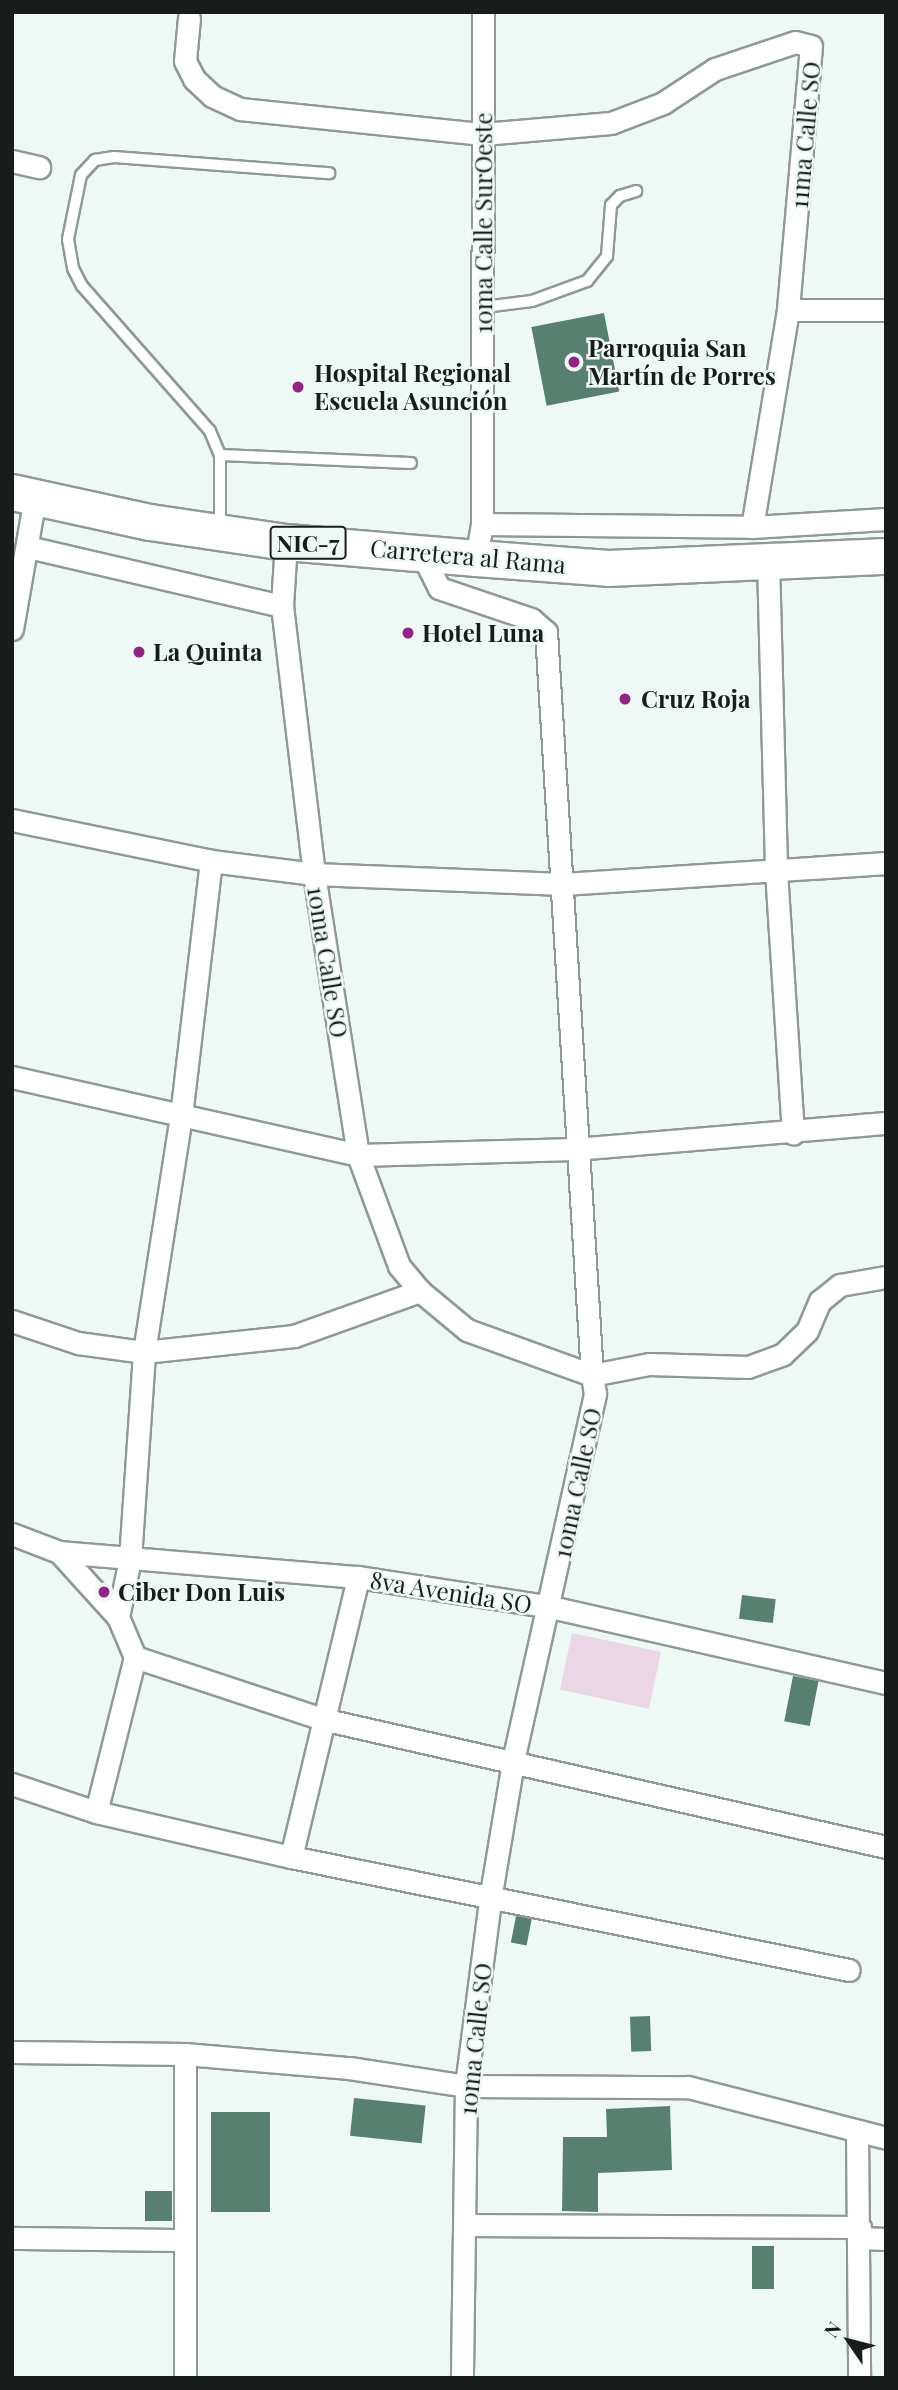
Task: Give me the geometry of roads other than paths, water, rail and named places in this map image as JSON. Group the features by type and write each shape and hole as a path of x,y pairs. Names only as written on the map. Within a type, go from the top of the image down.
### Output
{"highway":[{"name":"Carretera al Rama","path":"24,495 286,542 608,568 886,556"}],"street":[{"name":"10ma Calle SurOeste","path":"476,558 482,524 482,12"},
{"name":"11ma Calle SO","path":"189,18 185,61 194,79 212,96 240,109 483,134 611,123 663,103 715,69 795,42 808,44 813,51 788,310 752,527"},
{"path":"12,161 39,167"},
{"path":"788,310 886,310"},
{"path":"12,629 28,547 24,495"},
{"path":"482,524 752,527 886,519"},
{"name":"10ma Calle SO","path":"286,542 282,606 314,874 358,1155 399,1266 420,1291 467,1331 592,1375 595,1394 551,1607 513,1762 491,1893 466,2087 462,2378"},
{"path":"28,547 282,606"},
{"path":"421,552 439,588 531,619 545,632 563,884 575,1149 592,1375 649,1364 748,1367 783,1354 807,1331 820,1301 840,1285 886,1277"},
{"path":"768,561 776,871 793,1133"},
{"path":"12,820 211,860 314,874 563,884 886,863"},
{"path":"118,1618 130,1559 144,1352 181,1116 211,860"},
{"path":"12,1077 358,1155 575,1149 793,1133 886,1123"},
{"path":"12,1321 78,1343 144,1352 294,1336 420,1291"},
{"name":"8va Avenida SO","path":"12,1534 59,1552 358,1577 551,1607 886,1684"},
{"path":"59,1552 118,1618 135,1657 96,1812"},
{"path":"291,1857 322,1718 358,1577"},
{"path":"135,1657 322,1718 886,1847"},
{"path":"12,1784 96,1812 291,1857 491,1893 849,1970"},
{"path":"12,2052 186,2054 349,2068 466,2087 688,2087 886,2138"},
{"path":"185,2378 186,2054"},
{"path":"857,2132 860,2233 859,2378"},
{"path":"464,2225 860,2233 886,2239"},
{"path":"12,2238 185,2240"}],"lane":[{"path":"219,532 220,455 210,431 82,286 68,239 81,175 95,160 114,157 329,173"},
{"path":"484,307 532,301 587,281 607,256 611,205 620,196 636,191"},
{"path":"220,455 411,463"}],"place":[{"name":"Parroquia San Martín de Porres","path":"574,362"},
{"name":"Hospital Regional Escuela Asunción","path":"298,387"},
{"name":"Hotel Luna","path":"408,633"},
{"name":"La Quinta","path":"139,652"},
{"name":"Cruz Roja","path":"625,699"},
{"name":"Ciber Don Luis","path":"104,1592"}]}
